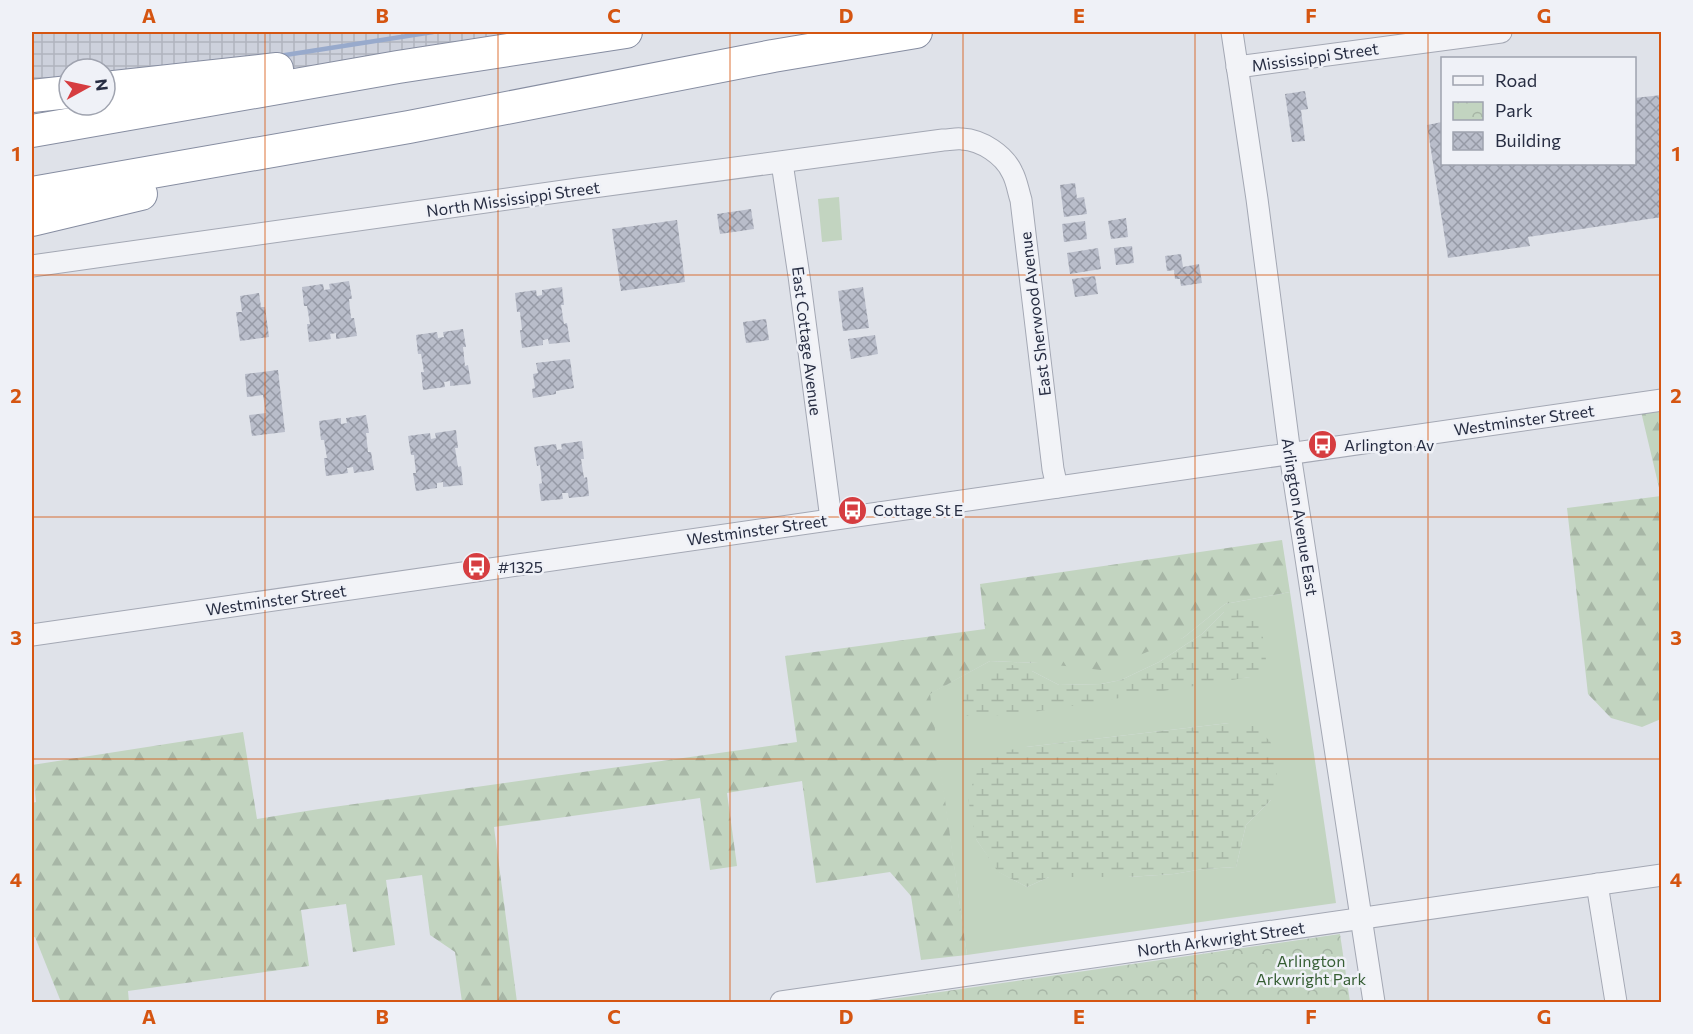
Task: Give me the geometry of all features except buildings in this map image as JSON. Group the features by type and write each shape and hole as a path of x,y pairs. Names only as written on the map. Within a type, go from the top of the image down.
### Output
{"highway":[{"path":"32,131 398,67 627,32"},
{"path":"32,193 409,127 773,56 916,32"},
{"path":"117,87 323,65 398,67"},
{"path":"32,96 57,93"},
{"path":"32,220 167,187 339,150 409,127"}],"street":[{"name":"Mississippi Street","path":"1237,67 1501,32"},
{"name":"Arlington Avenue East","path":"1233,33 1290,454 1374,1002"},
{"name":"North Mississippi Street","path":"32,266 578,189 961,139 977,142 992,150"},
{"name":"East Sherwood Avenue","path":"992,150 1011,169 1021,200 1057,487"},
{"name":"East Cottage Avenue","path":"782,163 831,519"},
{"name":"Westminster Street","path":"32,635 1662,400"},
{"name":"North Arkwright Street","path":"781,1002 1662,875"},
{"path":"1597,884 1616,1002"}],"shaded area":[{"path":"32,32 602,32 117,106 117,57 57,57 57,111 32,113"}],"green space":[{"path":"839,197 842,240 822,242 818,199"},
{"path":"1661,400 1661,496 1639,403"},
{"path":"1661,496 1661,719 1642,727 1611,718 1588,694 1567,508"},
{"path":"1282,540 1290,592 1225,604 1183,638 1101,670 1038,663 990,661 930,694 967,955 921,960 911,896 890,872 816,883 802,781 727,793 737,866 710,870 700,798 494,827 517,1002 462,1002 455,952 430,935 422,875 386,880 395,945 353,952 346,904 301,910 309,966 128,991 129,1002 61,1002 35,937 32,938 32,803 36,802 32,765 243,732 257,819 797,742 785,656 985,629 980,584"},
{"path":"1290,592 1336,903 967,955 929,694 990,661 1038,663 1183,638 1225,604","holes":["1224,612 1250,677 961,707 1032,671 1059,685 1101,684 1121,680 1159,662 1202,634","1229,723 1250,723 1271,800 1246,825 1236,867 1128,877 1049,877 1027,887 999,872 976,839 1026,747"]},
{"path":"1244,606 1256,618 1260,626 1267,668 1250,677 1015,715 966,716 961,707 967,687 1002,666 1012,665 1032,671 1059,685 1101,684 1121,680 1159,662 1202,634 1224,612"},
{"path":"1229,723 1250,723 1270,741 1279,764 1271,800 1246,825 1236,867 1128,877 1049,877 1027,887 998,872 976,839 968,799 975,775 992,753"},
{"name":"Arlington Arkwright Park","path":"1340,934 1350,1002 871,1002"}],"waterway":[{"path":"279,56 433,32"}],"place":[{"name":"Arlington Av","path":"1323,445"},
{"name":"Cottage St E","path":"852,510"},
{"name":"#1325","path":"477,567"}]}
